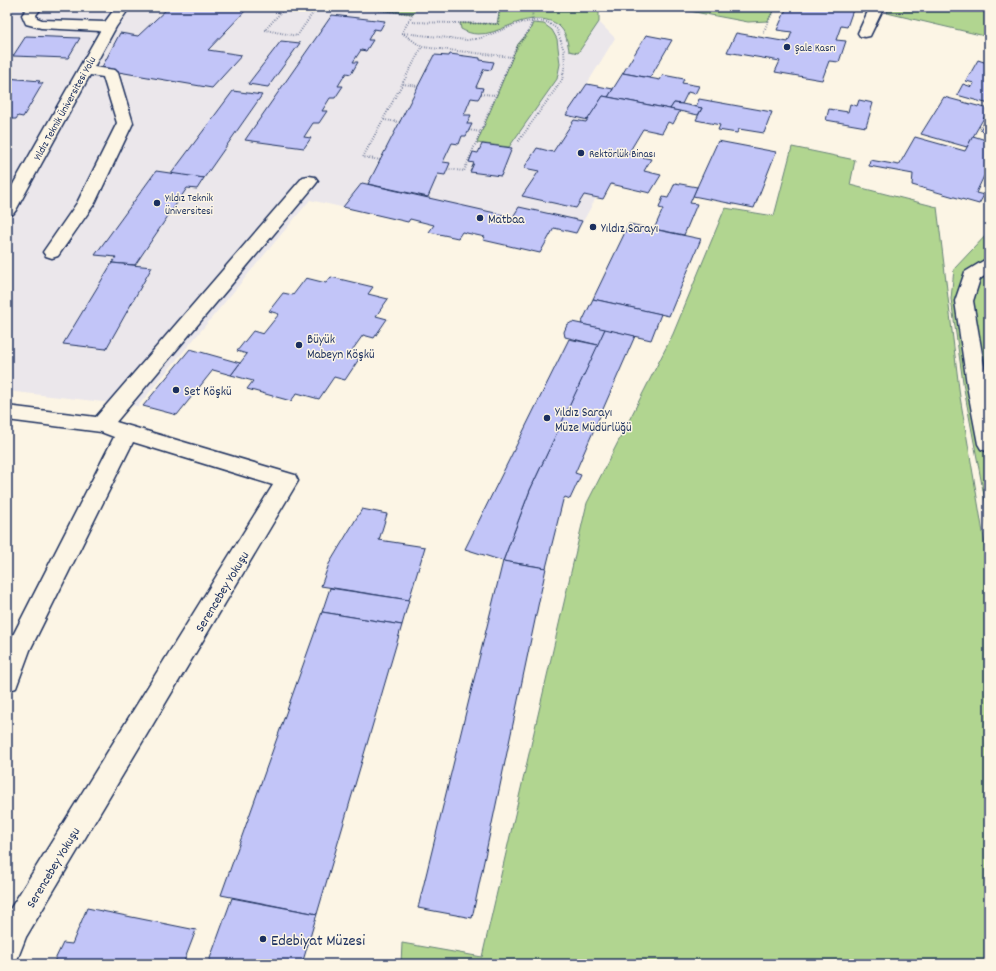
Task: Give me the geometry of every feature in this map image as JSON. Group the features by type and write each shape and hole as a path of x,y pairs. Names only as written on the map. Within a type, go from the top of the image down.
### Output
{"street":[{"path":"35,7 29,16 31,21 41,24 109,27"},
{"name":"Yıldız Teknik Üniversitesi Yolu","path":"7,210 109,27 123,7"},
{"path":"865,33 877,7"},
{"path":"52,252 86,203 125,123 110,73 85,70"},
{"path":"101,425 309,181"},
{"path":"989,265 972,276 964,301 978,391 989,444"},
{"name":"Serencebey Yokuşu","path":"7,413 101,425 288,481 14,930 7,950"},
{"path":"7,680 18,650 127,432"}],"path":[{"path":"263,7 283,10 265,30 297,36 317,7"},
{"path":"352,7 413,14"},
{"path":"402,33 417,7"},
{"path":"408,22 498,24 500,7"},
{"path":"448,169 464,171 518,44 529,32 534,21 532,11 526,7"},
{"path":"763,33 775,7"},
{"path":"402,33 467,40 481,38 520,24 534,21 547,22 557,29 561,39 565,64 562,80 518,142"},
{"path":"402,33 422,47 512,57"},
{"path":"380,160 363,157 422,47"},
{"path":"402,84 418,86"},
{"path":"481,94 496,95"},
{"path":"384,120 400,122"},
{"path":"469,130 481,132"}],"shaded area":[{"name":"Yıldız Teknik Üniversitesi","path":"15,7 599,7 599,22 615,38 587,84 613,89 609,97 680,111 673,124 668,122 662,133 643,129 628,154 651,159 644,171 661,175 650,193 611,184 603,199 596,198 576,234 555,229 540,253 483,240 485,237 462,232 458,238 429,232 433,224 410,219 408,222 310,200 138,406 7,391 7,18"}],"green space":[{"path":"352,7 417,7 413,14"},
{"path":"500,7 599,7 599,22 578,53 569,51 563,30 557,24 547,20 532,19 486,34 474,34 461,29 460,23 497,24"},
{"path":"668,7 775,7 768,21 748,22"},
{"path":"889,7 989,7 989,37 887,13"},
{"path":"533,23 544,24 552,30 557,39 560,64 557,79 509,147 477,143 518,44 529,32"},
{"path":"792,147 855,160 850,185 937,207 960,397 989,568 989,964 401,964 402,943 482,957 587,503 673,334 725,208 774,216"},
{"path":"989,232 989,544 985,501 964,389 951,299 954,269"}],"building":[{"path":"169,7 235,7 247,9 208,50 242,55 212,88 101,69 120,33 138,36"},
{"name":"Şale Kasrı","path":"787,7 854,7 847,27 841,26 836,40 846,41 839,62 829,61 822,80 775,72 780,61 727,52 736,33 788,42 792,32 777,30"},
{"path":"332,15 385,21 380,30 374,29 368,40 373,40 366,51 361,50 353,62 358,62 351,74 346,73 338,86 343,86 335,98 330,98 322,111 327,111 319,123 313,123 304,137 311,138 304,148 245,140"},
{"path":"646,35 672,40 650,78 623,73"},
{"path":"26,36 80,38 68,58 13,56"},
{"path":"281,41 300,43 268,87 248,84"},
{"path":"450,54 480,58 480,60 494,62 491,70 484,69 476,87 483,88 481,94 478,99 471,98 464,115 471,115 467,124 472,124 466,136 462,136 459,144 452,143 443,162 450,163 445,175 438,174 428,197 368,184 434,55 449,56"},
{"path":"989,59 989,104 957,95 963,84 972,87 974,83 966,81 978,60 987,63"},
{"path":"623,73 660,80 663,75 684,79 682,83 699,86 695,94 688,92 682,104 674,103 670,109 608,97"},
{"path":"7,78 40,81 38,83 43,83 23,117 18,116 16,119 7,119"},
{"path":"587,84 613,89 608,97 603,96 588,120 566,115"},
{"path":"233,91 262,95 204,178 171,174"},
{"name":"Rektörlük Binası","path":"603,96 680,111 673,124 668,122 662,133 643,129 628,154 651,159 644,171 661,175 650,193 611,184 603,199 584,195 576,208 522,196 539,171 524,168 537,148 553,152 574,120 586,122"},
{"path":"944,97 989,109 967,147 921,134"},
{"path":"699,99 772,112 764,133 739,129 737,133 718,130 720,125 696,120 702,108 696,107"},
{"path":"859,100 873,103 866,127 826,120 829,109 848,112 850,104 857,106"},
{"path":"674,103 702,108 698,115 670,109"},
{"path":"989,114 989,132 980,130"},
{"path":"973,136 989,141 989,178 984,176 976,193 984,195 979,204 912,185 913,174 869,166 870,160 899,165 915,137 965,151"},
{"path":"718,141 776,152 754,208 693,196"},
{"path":"482,144 512,148 501,176 470,172 474,163 469,162 473,152 478,153"},
{"path":"156,171 204,178 197,189 187,188 135,265 112,263 116,257 95,255"},
{"name":"Matbaa","path":"362,183 513,217 519,207 582,221 576,233 554,228 540,253 483,240 485,237 462,232 458,238 429,232 434,225 410,219 408,222 343,207"},
{"path":"675,183 697,187 690,203 697,204 684,235 654,229 663,209 659,208 663,197 668,198"},
{"path":"629,224 701,239 669,316 593,299"},
{"path":"112,263 152,267 106,349 63,344"},
{"name":"Büyük Mabeyn Köşkü","path":"331,277 373,287 368,294 388,299 376,316 387,319 374,338 363,335 348,356 359,359 345,380 334,377 319,399 297,393 291,401 247,389 253,381 231,375 247,354 237,351 253,331 263,334 279,314 269,311 283,293 293,295 306,278 326,283"},
{"path":"593,299 661,314 651,340 581,324"},
{"path":"572,322 605,329 598,345 565,337 564,332 567,325"},
{"path":"605,329 635,336 575,473 581,475 570,499 565,497 563,500 546,568 503,561 530,490"},
{"name":"Yıldız Sarayı Müze Müdürlüğü","path":"569,339 598,345 530,490 503,561 465,549"},
{"name":"Set Köşkü","path":"190,349 240,363 231,375 213,370 177,415 143,406"},
{"path":"362,509 387,514 379,540 425,547 409,600 321,586 329,564"},
{"path":"503,561 546,568 472,918 418,908"},
{"path":"330,588 409,600 402,625 322,612"},
{"path":"322,612 402,625 317,914 221,895"},
{"name":"Edebiyat Müzesi","path":"232,898 317,914 302,964 208,964"},
{"path":"87,908 196,930 183,964 53,964 63,943 72,944"}],"place":[{"name":"Şale Kasrı","path":"787,47"},
{"name":"Rektörlük Binası","path":"581,153"},
{"name":"Yıldız Teknik Üniversitesi","path":"157,203"},
{"name":"Matbaa","path":"480,218"},
{"name":"Yıldız Sarayı","path":"593,227"},
{"name":"Büyük Mabeyn Köşkü","path":"299,345"},
{"name":"Set Köşkü","path":"176,390"},
{"name":"Yıldız Sarayı Müze Müdürlüğü","path":"547,418"},
{"name":"Edebiyat Müzesi","path":"263,939"}]}
